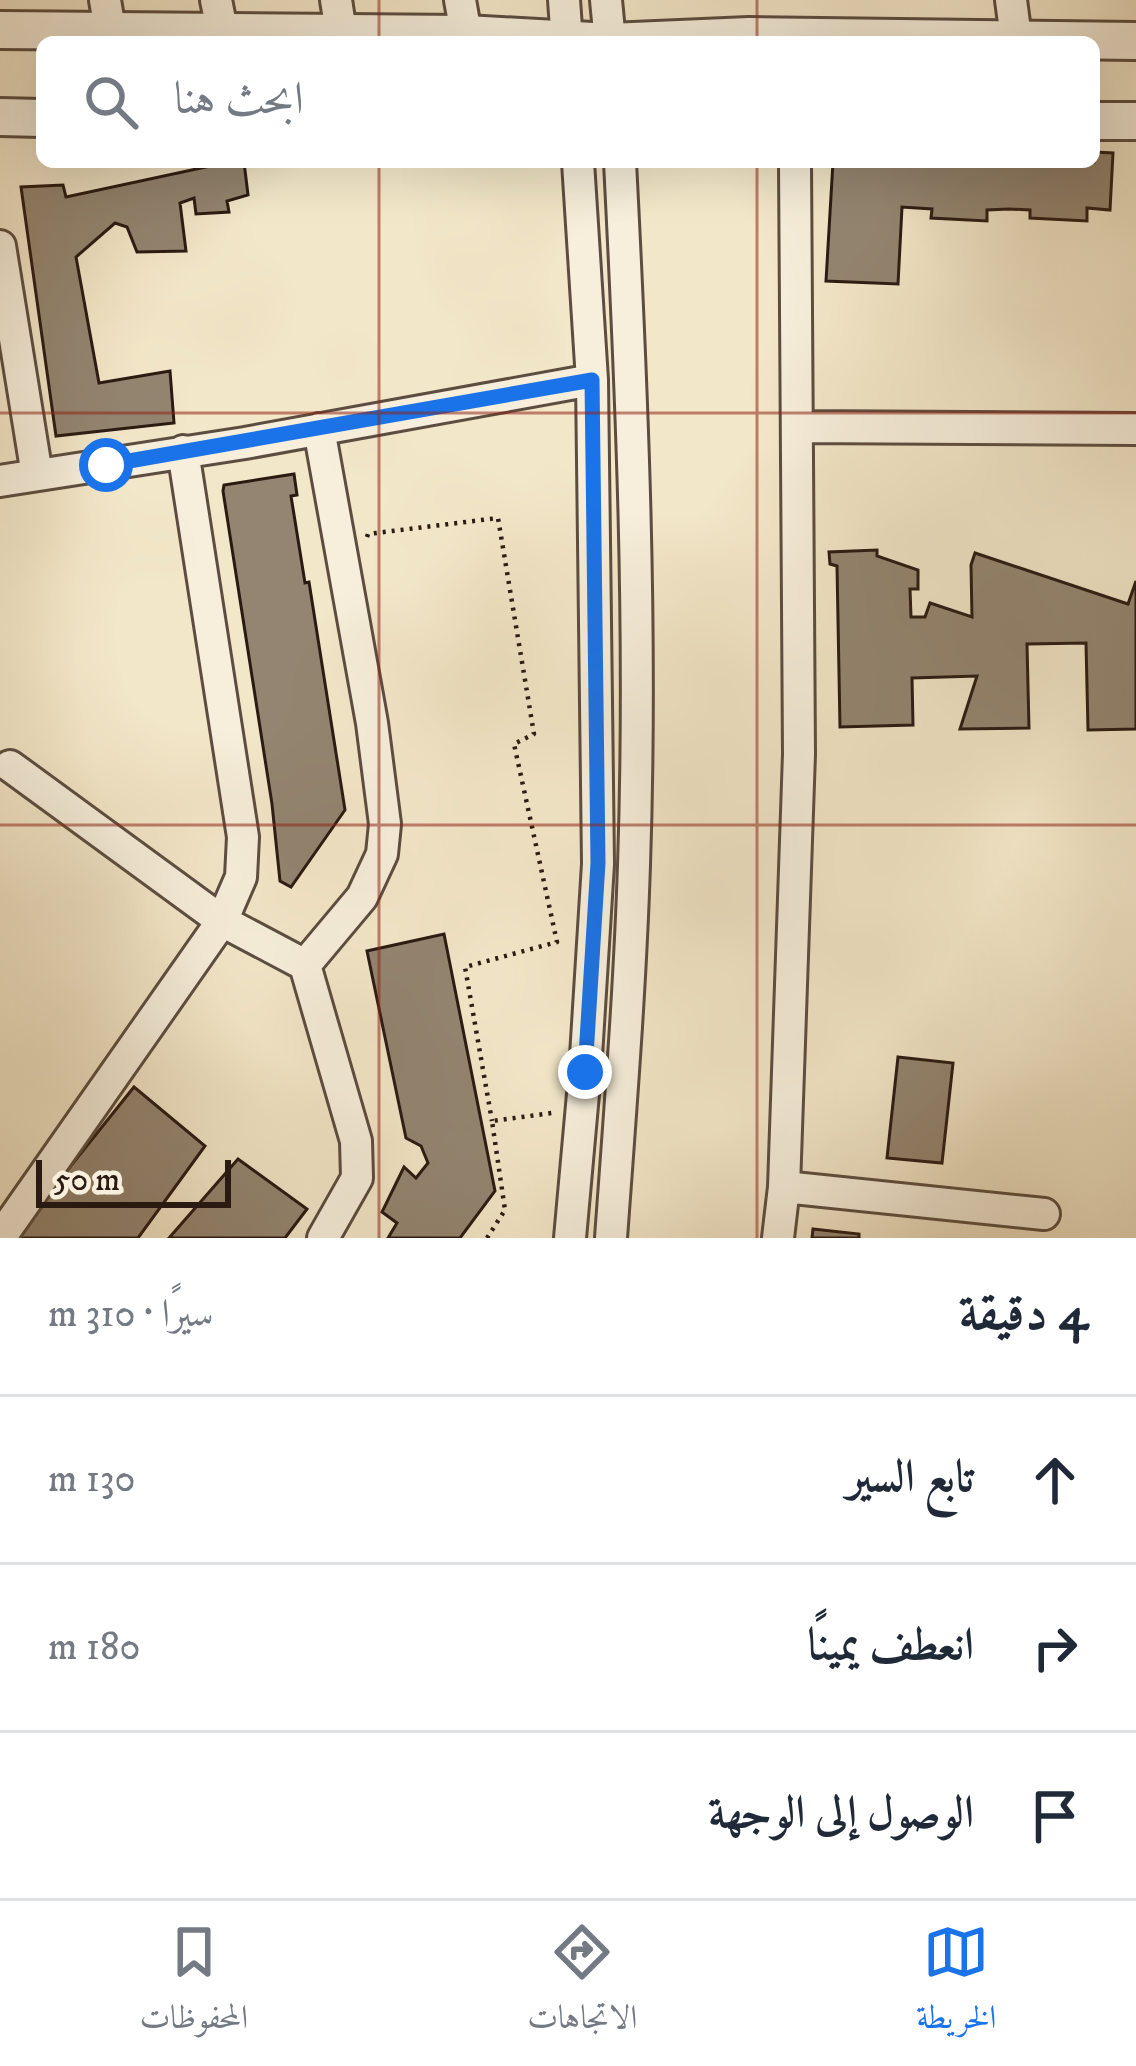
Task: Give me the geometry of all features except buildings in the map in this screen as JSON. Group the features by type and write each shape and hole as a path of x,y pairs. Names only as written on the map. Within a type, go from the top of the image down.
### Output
{"street":[{"path":"564,0 567,36"},
{"path":"606,0 609,36"},
{"path":"1011,0 1016,36"},
{"path":"0,30 107,15 463,17 542,36"},
{"path":"1100,40 1136,41"},
{"path":"0,117 36,118"},
{"path":"1100,121 1136,122"},
{"path":"570,1238 598,863 592,380 578,168"},
{"path":"610,1238 634,863 636,583 620,168"},
{"path":"778,1238 784,1187 799,754 795,168"},
{"path":"0,246 37,475"},
{"path":"0,481 592,380"},
{"path":"798,427 1136,429"},
{"path":"305,965 362,897 382,854 385,824 372,723 319,430"},
{"path":"0,1238 222,921 242,877 244,837 183,451"},
{"path":"3,768 222,921 305,965 356,1141 357,1178 323,1238"},
{"path":"784,1187 1044,1214"}],"path":[{"path":"344,569 362,566 368,534 498,518 534,734 514,744 556,942 465,967 505,1210 487,1238"},
{"path":"492,1121 582,1109"}],"route":[{"path":"106,465 592,380 598,863 585,1072"}]}
